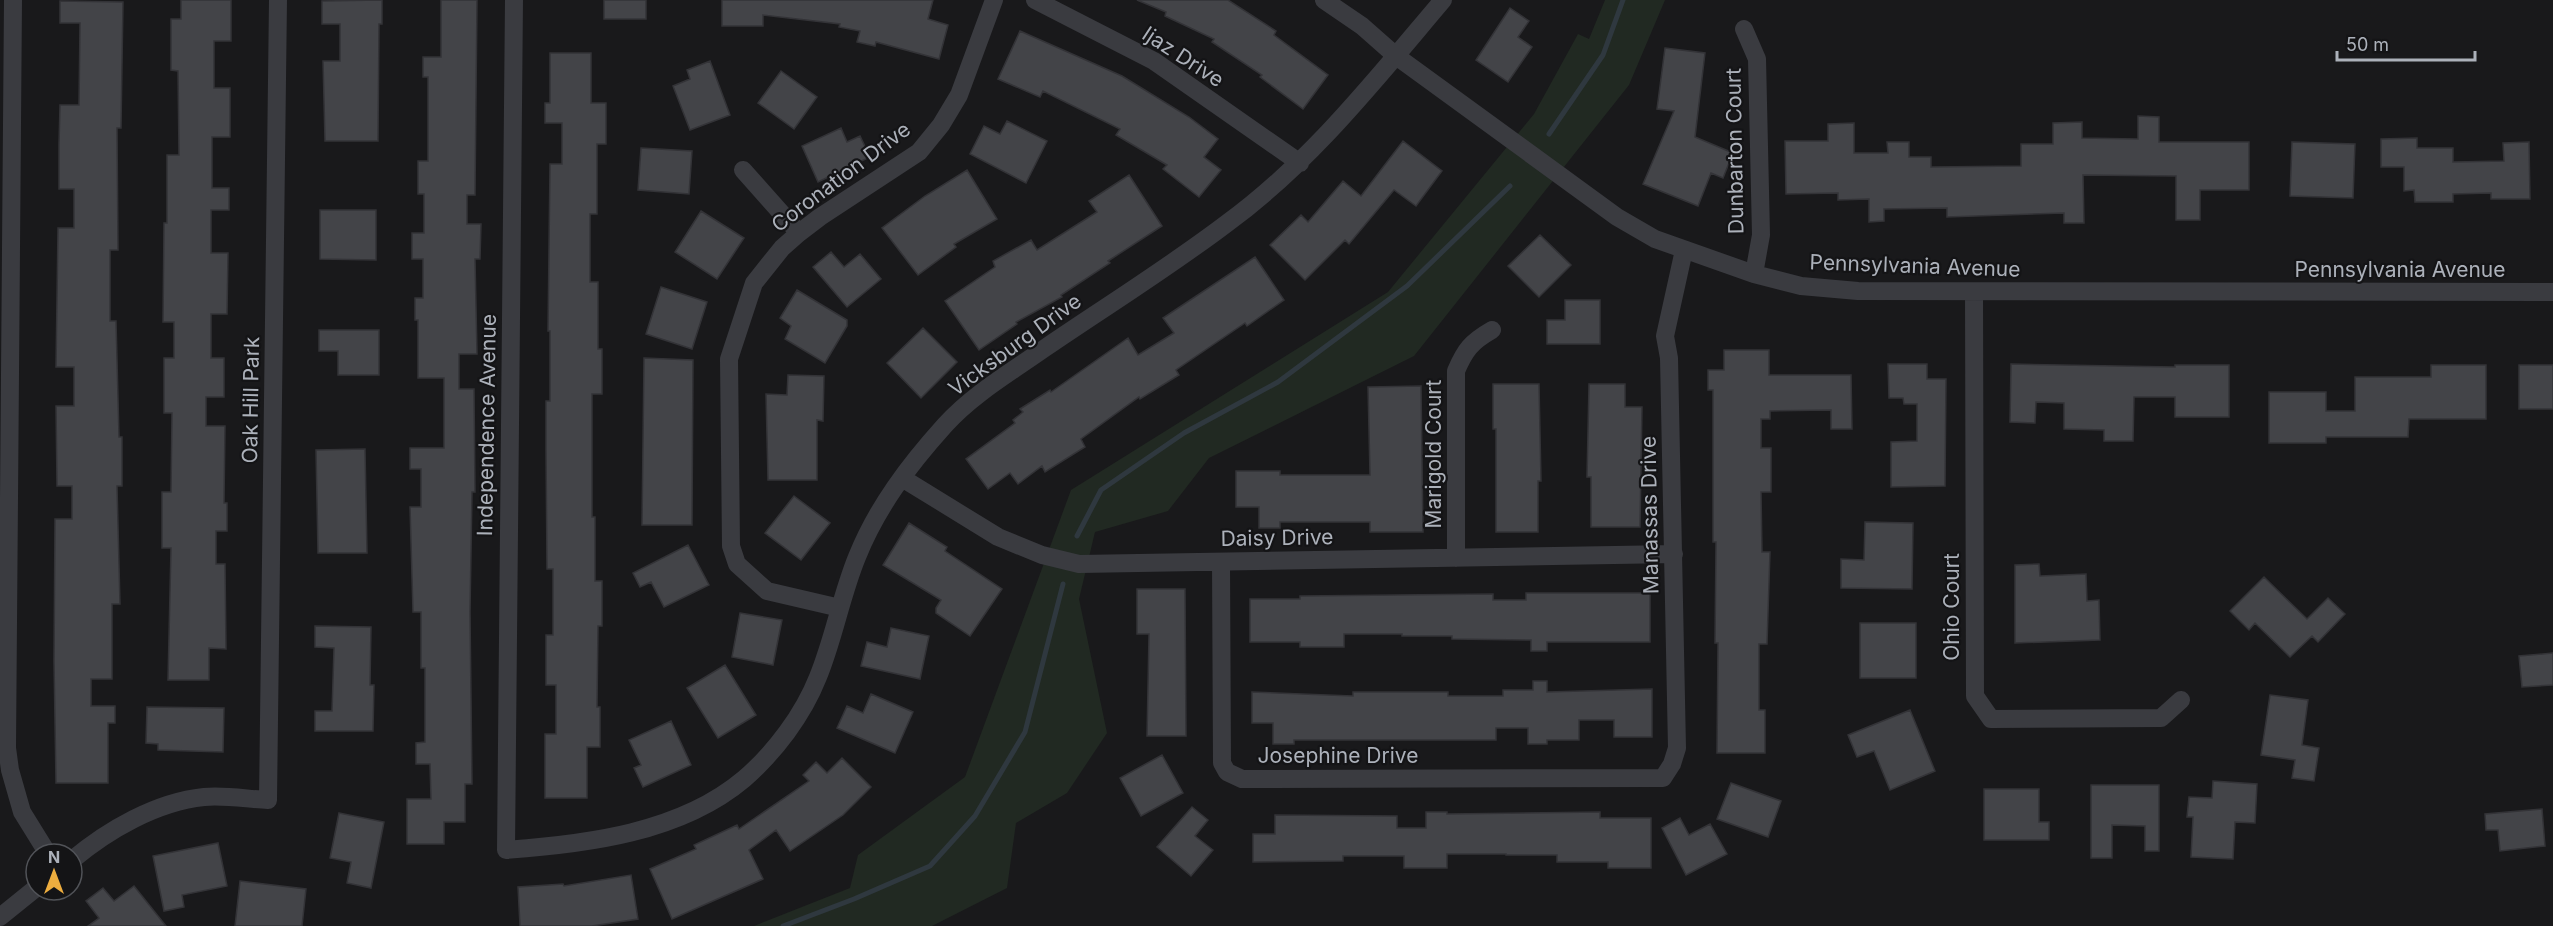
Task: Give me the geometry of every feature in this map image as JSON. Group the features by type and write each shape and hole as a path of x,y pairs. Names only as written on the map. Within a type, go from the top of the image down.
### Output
{"street":[{"path":"13,0 7,747 12,780 22,812 41,842"},
{"name":"Oak Hill Park","path":"84,850 99,838 170,804 204,797 268,800 278,0"},
{"name":"Independence Avenue","path":"506,850 514,0"},
{"name":"Coronation Drive","path":"840,608 767,591 737,564 731,546 729,359 754,284 782,248 820,217 919,152 934,134 959,95 994,0"},
{"name":"Ijaz Drive","path":"1035,0 1154,61 1300,163"},
{"name":"Pennsylvania Avenue","path":"1324,0 1362,26 1396,56 1617,217 1655,239 1684,250 1754,274 1801,286 1858,291 1974,292 2553,292"},
{"name":"Vicksburg Drive","path":"506,850 559,846 644,830 697,808 743,780 776,746 798,715 818,678 856,557 882,504 947,423 988,387 1228,223 1300,163 1443,0"},
{"name":"Dunbarton Court","path":"1744,29 1757,59 1761,235 1754,274"},
{"path":"743,170 800,233"},
{"name":"Manassas Drive","path":"1663,778 1672,764 1677,747 1669,358 1665,336 1684,250"},
{"name":"Ohio Court","path":"1974,292 1975,696 1991,719 2162,718 2181,700"},
{"name":"Marigold Court","path":"1456,558 1456,371 1464,351 1478,338 1492,330"},
{"name":"Daisy Drive","path":"902,478 998,537 1042,555 1079,564 1674,554"},
{"name":"Josephine Drive","path":"1221,562 1222,763 1227,772 1242,779 1663,778"},
{"path":"0,917 24,898"}],"shaded area":[{"path":"1605,0 1665,0 1629,85 1414,356 1209,458 1168,511 1095,532 1079,599 1107,733 1067,793 1016,823 1007,888 932,926 754,926 850,888 858,855 965,777 1071,490 1388,292 1534,114 1578,34 1589,39"}],"building":[{"path":"181,0 231,0 231,41 214,41 214,88 230,88 230,137 212,137 212,188 229,188 229,210 211,210 211,253 228,253 227,314 211,314 211,358 224,358 224,397 206,397 206,426 225,426 224,503 227,503 227,531 216,531 216,564 225,564 226,649 209,648 209,680 168,680 171,548 162,548 162,492 171,492 172,413 164,413 164,358 174,358 174,322 163,322 164,223 167,223 167,155 179,155 178,71 171,70 171,19 181,19"},
{"path":"382,0 382,24 379,24 378,141 325,141 323,61 340,61 340,24 322,24 322,1"},
{"path":"441,0 477,0 475,195 467,195 467,224 481,224 480,259 475,259 477,354 459,354 459,389 474,389 475,492 472,492 470,612 472,784 465,784 465,822 444,822 444,844 407,844 407,799 431,799 430,764 416,764 416,743 425,742 425,668 421,668 421,612 413,612 410,507 421,507 421,469 410,469 410,448 444,448 444,378 418,378 418,320 415,320 415,298 423,298 423,259 412,259 412,233 424,233 424,194 418,194 418,161 428,161 428,77 423,77 423,57 441,57"},
{"path":"604,0 646,0 646,19 604,19"},
{"path":"722,0 933,0 928,19 948,25 939,59 876,42 875,46 857,42 860,31 839,27 840,24 763,15 763,26 722,26"},
{"path":"1137,0 1228,0 1276,31 1274,35 1328,75 1303,109 1260,77 1262,75 1212,42 1214,39 1165,16 1166,12"},
{"path":"60,1 123,2 121,128 117,128 118,250 110,250 110,321 116,321 119,437 122,437 122,486 117,486 120,604 112,604 112,679 91,679 91,706 115,706 115,723 108,723 108,783 56,783 55,519 72,519 72,486 57,486 56,406 74,406 74,367 56,367 58,228 74,228 74,189 59,189 60,105 79,105 80,23 60,23"},
{"path":"1510,8 1529,21 1518,37 1532,47 1508,82 1476,60"},
{"path":"1020,31 1122,76 1189,117 1218,139 1204,157 1221,170 1199,197 1163,169 1167,165 1116,135 1120,129 1043,91 1040,97 998,79"},
{"path":"1665,48 1705,53 1695,137 1733,153 1723,178 1711,173 1698,206 1643,184 1674,111 1657,109"},
{"path":"550,53 591,53 591,103 606,103 606,144 597,144 597,214 590,214 590,282 598,282 598,349 602,349 602,394 592,394 592,517 595,517 595,581 602,581 602,626 598,626 597,707 600,707 600,747 587,747 587,798 545,798 545,734 556,734 556,685 546,685 546,635 553,635 553,569 547,569 546,450 546,401 550,401 550,331 548,331 550,164 562,164 562,123 545,123 545,103 550,103"},
{"path":"710,61 730,115 690,130 673,86 690,79 687,70"},
{"path":"781,71 817,97 794,129 758,103"},
{"path":"2138,116 2159,117 2159,142 2249,142 2249,190 2200,190 2200,220 2176,220 2176,176 2083,175 2084,223 2064,223 2064,213 1947,217 1947,208 1884,209 1884,221 1869,222 1869,199 1838,200 1838,193 1786,194 1785,141 1828,141 1828,124 1854,123 1854,153 1888,153 1887,142 1909,142 1909,157 1931,157 1931,167 2021,166 2021,144 2053,144 2053,123 2082,122 2082,138 2138,139"},
{"path":"1007,121 1047,141 1026,183 970,154 984,126 1000,134"},
{"path":"841,128 847,142 860,136 870,157 818,182 802,146"},
{"path":"2417,138 2417,148 2453,148 2453,162 2504,161 2503,143 2529,142 2530,199 2491,199 2491,193 2453,194 2453,202 2415,202 2414,190 2404,191 2404,167 2381,167 2381,139"},
{"path":"1403,141 1442,171 1416,206 1394,190 1349,244 1345,240 1305,280 1270,245 1301,215 1308,222 1343,181 1361,196"},
{"path":"2292,142 2355,144 2353,198 2290,196"},
{"path":"641,148 692,151 689,194 638,190"},
{"path":"967,170 997,219 954,244 956,247 918,275 882,228 925,196"},
{"path":"1129,175 1162,226 1108,261 1110,263 1061,295 1062,297 1016,322 1017,324 979,350 945,301 995,267 993,261 1031,240 1037,250 1097,212 1089,201"},
{"path":"320,210 376,210 376,260 320,259"},
{"path":"701,211 744,238 717,279 675,252"},
{"path":"1540,235 1571,265 1539,297 1508,266"},
{"path":"831,252 844,267 860,254 881,279 847,307 813,267"},
{"path":"1255,257 1284,300 1247,326 1245,323 1176,370 1179,375 1140,399 1139,397 1081,439 1085,447 1045,472 1042,466 1018,484 1010,473 988,489 966,459 1015,423 1013,420 1023,412 1020,409 1050,390 1051,392 1128,338 1138,355 1174,333 1163,318"},
{"path":"661,287 707,302 692,349 646,334"},
{"path":"797,290 847,320 847,326 825,363 785,339 791,326 780,318"},
{"path":"1565,300 1600,300 1600,344 1547,344 1547,320 1565,320"},
{"path":"923,328 957,362 921,398 887,363"},
{"path":"319,330 379,330 379,375 338,375 338,351 319,351"},
{"path":"1724,350 1769,350 1769,375 1851,375 1852,429 1831,429 1831,410 1770,411 1770,419 1761,419 1761,448 1771,448 1771,492 1761,492 1762,552 1770,552 1767,644 1759,644 1759,710 1765,710 1765,753 1717,753 1718,643 1715,643 1716,542 1713,542 1713,390 1708,390 1708,370 1724,370"},
{"path":"644,358 693,360 692,525 642,525"},
{"path":"1888,364 1927,364 1927,379 1946,379 1945,486 1891,487 1891,442 1917,441 1917,404 1904,404 1903,398 1889,398"},
{"path":"2011,364 2175,367 2175,365 2229,365 2229,417 2175,417 2175,397 2134,397 2133,441 2104,441 2104,430 2064,429 2064,403 2036,402 2035,423 2010,422"},
{"path":"2431,365 2486,365 2486,419 2409,419 2408,437 2326,437 2326,443 2269,443 2269,392 2326,392 2326,411 2355,411 2355,377 2431,377"},
{"path":"2519,365 2553,365 2553,409 2519,409"},
{"path":"788,375 824,376 823,421 817,420 817,480 768,480 766,394 787,395"},
{"path":"1493,384 1539,384 1541,481 1538,481 1538,532 1496,532 1496,429 1493,429"},
{"path":"1589,384 1625,384 1625,407 1642,407 1640,527 1591,527 1591,477 1587,477"},
{"path":"1421,386 1423,532 1370,532 1370,522 1280,522 1280,528 1259,528 1259,507 1236,507 1236,471 1280,471 1280,475 1370,475 1368,387"},
{"path":"365,449 367,553 318,553 316,450"},
{"path":"794,496 830,523 801,560 765,533"},
{"path":"1865,522 1913,523 1912,589 1841,588 1841,559 1864,560"},
{"path":"909,523 947,547 945,551 1002,589 970,636 936,613 941,600 883,565"},
{"path":"688,545 709,585 664,607 651,582 640,587 633,573"},
{"path":"2039,564 2040,576 2086,574 2087,601 2099,600 2100,640 2015,643 2015,565"},
{"path":"2264,577 2307,619 2328,598 2345,614 2318,642 2312,636 2290,657 2255,623 2249,630 2230,611"},
{"path":"1137,589 1185,589 1186,736 1147,736 1149,634 1137,634"},
{"path":"1526,593 1650,593 1650,642 1547,642 1547,651 1531,651 1531,640 1452,639 1452,636 1402,636 1402,634 1344,634 1344,647 1300,647 1300,642 1250,642 1250,599 1300,599 1300,596 1493,594 1493,600 1526,600"},
{"path":"740,613 782,620 773,665 732,657"},
{"path":"1860,623 1916,623 1916,678 1860,678"},
{"path":"315,626 371,627 370,685 374,685 373,731 315,731 315,711 332,711 334,648 315,647"},
{"path":"891,628 929,636 920,679 861,666 867,642 887,647"},
{"path":"2553,653 2553,685 2522,687 2519,656"},
{"path":"725,665 756,715 718,738 687,688"},
{"path":"1533,681 1547,681 1547,692 1652,689 1652,737 1614,737 1614,720 1579,720 1579,740 1547,740 1547,744 1528,744 1528,728 1496,728 1496,740 1294,740 1294,744 1273,744 1273,723 1252,723 1252,692 1353,696 1353,692 1448,692 1448,696 1503,696 1503,690 1533,690"},
{"path":"871,694 913,712 895,753 837,728 847,706 863,713"},
{"path":"2270,695 2308,700 2302,745 2319,748 2314,781 2292,778 2295,760 2261,755"},
{"path":"147,707 224,708 223,752 158,750 158,744 146,743"},
{"path":"1910,710 1935,771 1890,790 1874,751 1857,757 1848,735"},
{"path":"671,721 691,765 643,787 634,768 641,765 629,740"},
{"path":"1162,755 1183,793 1141,816 1120,778"},
{"path":"842,758 871,787 843,815 790,851 776,830 749,850 763,879 672,919 650,869 696,849 694,845 737,825 739,829 809,781 803,775 816,762 827,773"},
{"path":"2213,781 2257,784 2255,823 2235,822 2233,859 2191,857 2193,817 2187,817 2189,797 2212,798"},
{"path":"1731,783 1781,801 1768,837 1717,819"},
{"path":"2091,785 2159,785 2159,851 2145,851 2145,826 2112,825 2112,858 2091,858"},
{"path":"1984,789 2039,789 2039,822 2049,822 2049,840 1984,840"},
{"path":"1192,807 1208,820 1195,836 1213,850 1191,876 1157,847"},
{"path":"2542,809 2545,846 2500,851 2498,830 2486,830 2485,814"},
{"path":"1426,812 1447,812 1447,814 1600,812 1600,818 1651,818 1651,868 1608,868 1608,862 1557,862 1557,855 1506,854 1447,854 1447,868 1404,868 1404,856 1343,856 1343,861 1253,862 1253,834 1275,834 1275,815 1397,816 1397,828 1426,828"},
{"path":"339,813 384,822 371,888 347,883 351,862 330,858"},
{"path":"1680,818 1689,835 1710,824 1727,854 1686,875 1662,828"},
{"path":"218,843 227,886 182,895 184,907 164,911 153,856"},
{"path":"631,875 638,919 592,926 520,926 518,887 563,884 564,886"},
{"path":"240,881 306,889 302,926 235,926"},
{"path":"134,886 166,926 88,926 99,918 86,901 103,888 114,901"}],"waterway":[{"path":"1549,134 1603,55 1623,0"},
{"path":"1077,536 1101,490 1184,433 1278,382 1407,286 1510,186"},
{"path":"783,926 854,899 930,866 975,816 1025,732 1063,584"}]}
